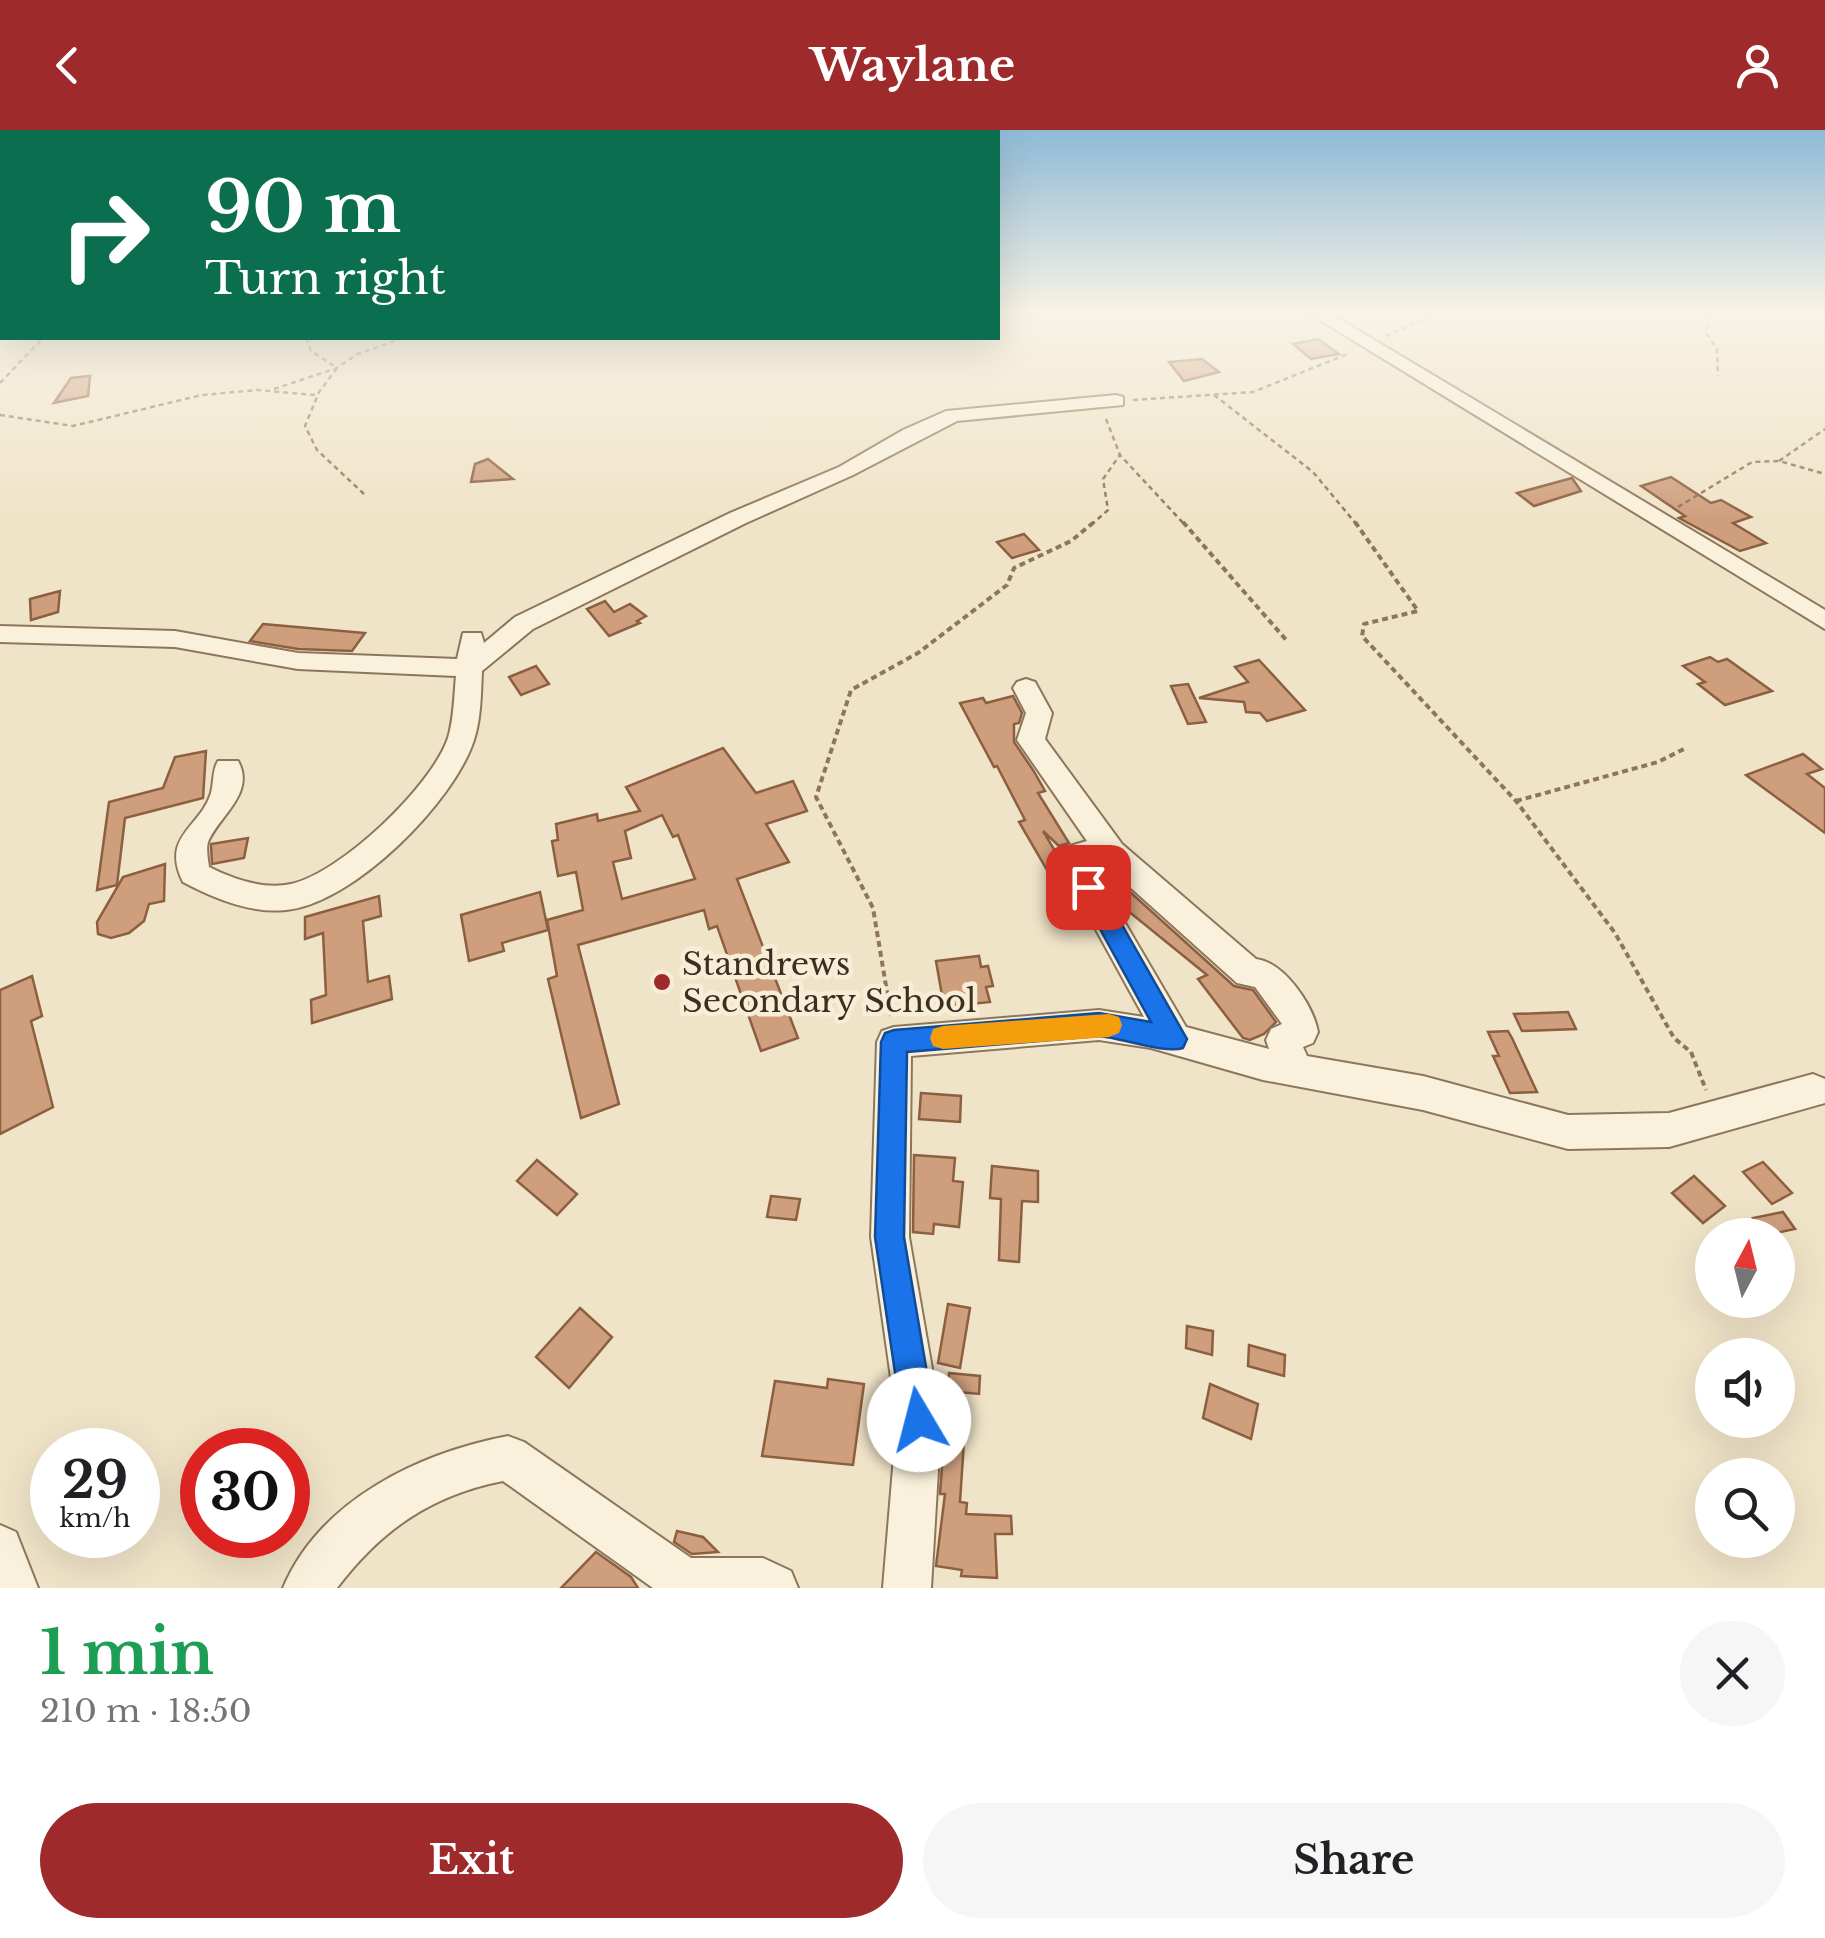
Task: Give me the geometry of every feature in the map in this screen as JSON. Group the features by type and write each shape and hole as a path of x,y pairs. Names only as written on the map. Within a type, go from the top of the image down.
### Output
{"street":[{"path":"1431,382 1825,622"},
{"path":"0,634 175,639 298,662 470,653 524,623 953,416 1116,401"},
{"path":"228,768 224,799 192,842 194,873 208,882 276,899 318,888 393,830 439,781 461,740 470,653"},
{"path":"1026,688 1039,713 1031,740 1108,846 1249,973 1264,974 1303,1028 1282,1040 1295,1070"},
{"path":"1108,846 1071,857 1174,1039"},
{"path":"907,1588 919,1420 890,1237 894,1042 1124,1026 1295,1070 1422,1093 1568,1132 1669,1130 1724,1114 1821,1096"},
{"path":"307,1588 364,1522 413,1490 468,1465 508,1458 684,1582 763,1580 774,1588"},
{"path":"0,1548 14,1588"}],"path":[{"path":"268,390 293,382"},
{"path":"326,382 302,423 304,434 320,456 364,494"},
{"path":"1277,382 1253,392 1116,401 1104,414 1120,455 1225,567 1288,642"},
{"path":"0,415 73,426 182,398 268,390 316,395"},
{"path":"1214,395 1313,472 1360,528 1418,612 1364,624 1362,636 1516,801 1615,933 1674,1038 1691,1052 1699,1081 1724,1114"},
{"path":"1779,460 1804,448 1825,429"},
{"path":"894,1042 872,908 816,797 852,690 918,654 1007,585 1014,568 1072,541 1108,510 1104,479 1120,455"},
{"path":"1658,520 1752,462 1779,460 1825,474"},
{"path":"1516,801 1577,781 1615,777 1678,755 1686,748"}],"building":[{"path":"68,382 89,382 88,396 54,403"},
{"path":"488,459 513,479 471,482 475,464"},
{"path":"1671,477 1711,503 1721,500 1751,517 1733,523 1766,543 1740,551 1679,518 1685,516 1641,486"},
{"path":"1572,478 1581,491 1534,506 1517,493"},
{"path":"1024,534 1039,550 1012,558 997,542"},
{"path":"60,591 58,612 31,620 30,599"},
{"path":"605,601 614,612 630,604 646,616 637,621 640,623 609,636 587,609"},
{"path":"263,624 365,633 352,651 298,649 250,641"},
{"path":"1710,657 1718,662 1727,659 1772,691 1725,705 1698,684 1705,682 1683,666"},
{"path":"1259,660 1305,710 1267,721 1260,713 1246,712 1244,702 1199,698 1248,682 1235,667"},
{"path":"536,666 549,684 521,695 509,677"},
{"path":"1188,684 1206,722 1188,724 1171,686"},
{"path":"1013,696 1022,713 1019,723 1014,724 1014,742 1045,791 1038,793 1069,843 1059,846 1043,831 1055,851 1056,864 1047,870 1019,822 1025,820 997,766 994,767 960,703 983,698 986,703"},
{"path":"723,748 756,793 793,781 807,811 766,824 789,862 737,879 798,1038 761,1051 717,926 709,929 704,910 578,945 619,1104 581,1118 548,979 557,976 547,920 583,910 576,872 558,876 552,841 558,840 556,824 597,814 598,821 640,811 626,787","holes":["662,815 673,837 678,835 695,879 622,899 613,862 631,858 625,831"]},
{"path":"206,751 203,798 125,818 117,885 97,890 109,802 163,788 175,757"},
{"path":"1803,754 1822,769 1807,774 1825,788 1825,833 1746,775"},
{"path":"248,838 244,858 212,864 211,844"},
{"path":"165,864 164,901 149,904 144,921 129,933 111,938 98,934 97,922 123,877"},
{"path":"1120,883 1234,986 1253,990 1276,1022 1264,1034 1250,1040 1243,1038 1198,979 1207,975 1117,902 1109,887"},
{"path":"540,892 548,930 502,943 504,951 469,961 461,915"},
{"path":"379,896 381,916 363,921 368,982 389,976 392,999 312,1023 311,1000 326,995 323,933 305,939 305,917"},
{"path":"979,956 981,967 988,966 993,986 986,987 990,1002 944,1007 936,961"},
{"path":"32,976 42,1016 31,1021 53,1107 0,1134 0,990"},
{"path":"1568,1012 1576,1029 1522,1031 1514,1014"},
{"path":"1508,1031 1537,1092 1510,1093 1493,1056 1499,1056 1488,1032"},
{"path":"921,1093 961,1096 960,1122 919,1119"},
{"path":"914,1155 955,1158 953,1181 963,1182 959,1227 934,1224 933,1234 913,1232"},
{"path":"537,1160 577,1194 557,1215 517,1181"},
{"path":"1763,1162 1792,1193 1772,1204 1743,1172"},
{"path":"992,1166 1038,1171 1038,1202 1022,1201 1019,1262 999,1260 1001,1199 990,1198"},
{"path":"1694,1176 1725,1206 1709,1218 1698,1218 1672,1193"},
{"path":"771,1196 800,1199 796,1220 767,1217"},
{"path":"1783,1212 1787,1218 1753,1218"},
{"path":"948,1304 970,1308 960,1368 938,1363"},
{"path":"580,1308 612,1337 569,1388 536,1357"},
{"path":"1187,1326 1213,1331 1212,1355 1186,1348"},
{"path":"1249,1345 1285,1355 1284,1376 1248,1366"},
{"path":"949,1373 980,1376 979,1394 948,1391"},
{"path":"828,1379 864,1384 853,1465 762,1456 775,1381 827,1388"},
{"path":"1210,1384 1258,1404 1251,1439 1203,1418"},
{"path":"944,1439 964,1441 960,1502 967,1503 966,1514 1011,1516 1012,1534 995,1534 997,1578 961,1576 962,1570 936,1566 945,1494 940,1494"},
{"path":"677,1531 703,1537 718,1552 692,1554 674,1542"},
{"path":"596,1552 631,1577 638,1588 561,1588"}],"slow traffic":[{"path":"943,1038 1109,1025"}],"place":[{"name":"Standrews Secondary School","path":"662,982"}],"route":[{"path":"919,1420 890,1237 894,1042 1099,1025 1124,1026 1174,1039 1088,887"}]}
